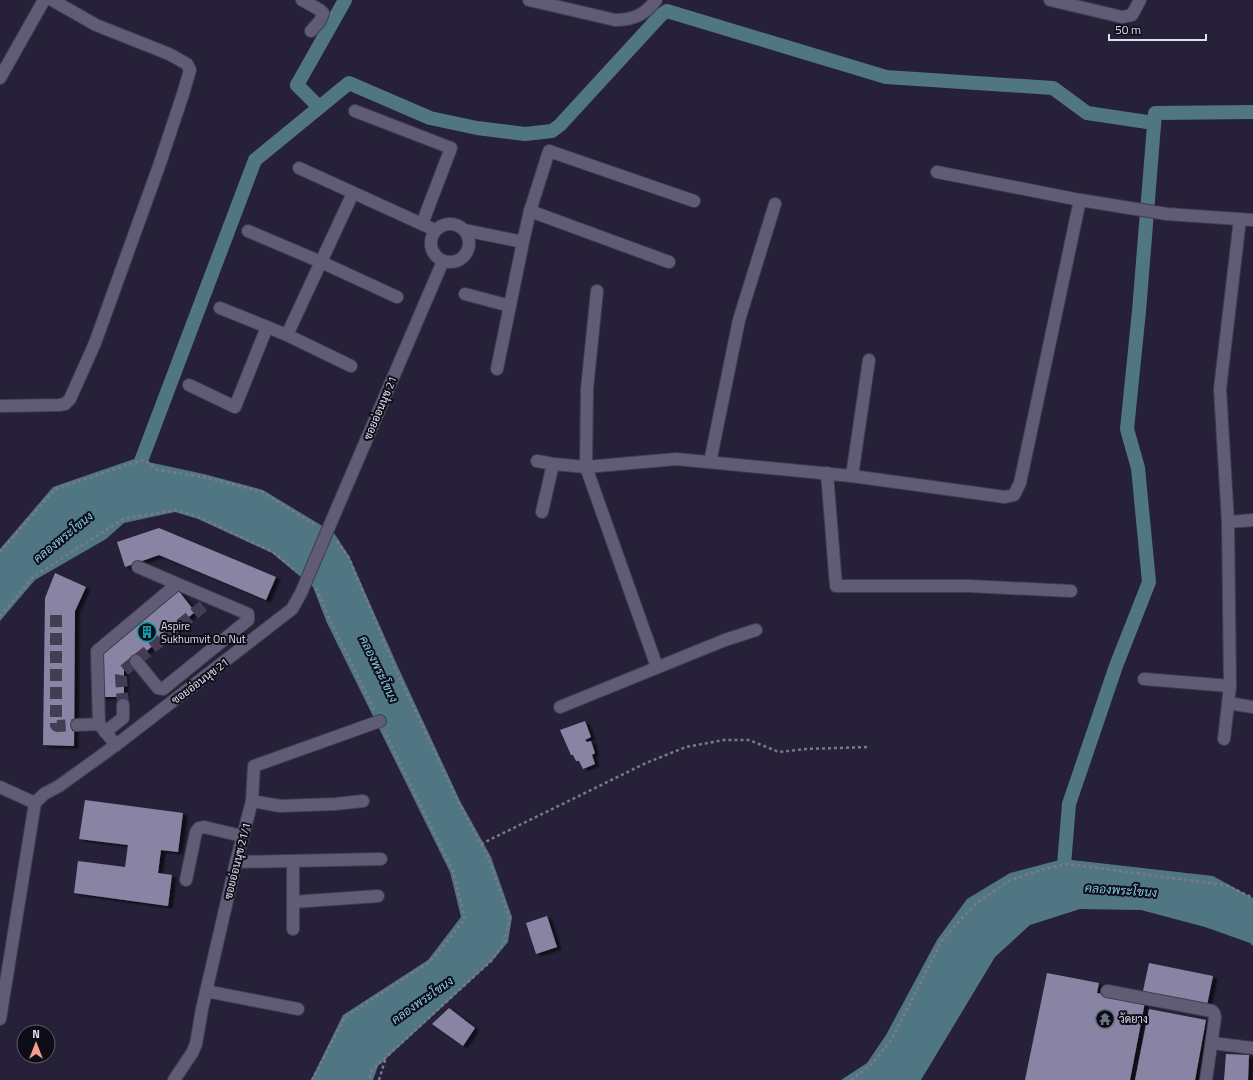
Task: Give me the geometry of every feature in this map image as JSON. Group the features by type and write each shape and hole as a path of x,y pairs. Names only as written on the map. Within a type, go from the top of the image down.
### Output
{"street":[{"path":"0,78 44,0"},
{"path":"0,406 60,405 65,404 70,399 95,342 184,94 190,70 187,64 168,54 96,25 52,0"},
{"path":"302,0 320,10 323,14 320,21 311,31"},
{"path":"529,0 615,20 626,20 637,17 646,11 656,0"},
{"path":"1050,0 1122,17 1132,15 1140,0"},
{"path":"355,111 451,148 422,224"},
{"path":"497,369 530,211 549,151 694,201"},
{"path":"299,168 435,230"},
{"path":"937,172 1132,209 1167,214 1253,220"},
{"path":"287,335 353,192"},
{"path":"537,460 553,464 586,467 676,459 827,473 1005,497 1012,496 1016,493 1022,476 1080,200"},
{"path":"710,462 739,320 775,204"},
{"path":"530,211 669,262"},
{"path":"1224,739 1230,686 1228,522 1220,388 1240,219"},
{"path":"464,230 469,241 466,254 456,261 449,262 437,258 433,253 430,241 435,230 446,224 458,226 464,230 523,242"},
{"path":"248,231 321,262 396,297"},
{"name":"ซอยอ่อนนุช 21","path":"35,803 44,794 59,786 116,745 292,609 301,593 443,261"},
{"path":"597,291 587,388 586,467 657,667"},
{"path":"466,294 510,306"},
{"path":"220,308 287,335 351,366"},
{"path":"189,385 235,407 267,327"},
{"path":"852,476 869,360"},
{"path":"542,512 553,464"},
{"path":"827,473 836,586 969,586 1071,591"},
{"path":"1228,522 1253,520"},
{"path":"136,661 161,690 249,619 248,614 138,567"},
{"path":"116,745 102,728 97,651 176,584"},
{"path":"560,707 725,640 756,630"},
{"path":"1144,679 1230,686"},
{"path":"1228,703 1253,707"},
{"path":"77,725 102,728 123,718 122,705"},
{"name":"ซอยอ่อนนุช 21/1","path":"174,1080 192,1053 196,1044 206,991 242,836 252,801 254,768 256,765 380,721"},
{"path":"0,787 35,803 0,1019"},
{"path":"252,801 280,806 335,804 363,801"},
{"path":"186,880 196,832 199,828 204,827 242,836"},
{"path":"236,862 381,859"},
{"path":"293,861 293,929"},
{"path":"293,902 378,896"},
{"path":"206,991 298,1010"},
{"path":"1107,991 1212,1011 1216,1018 1206,1080"},
{"path":"1212,1043 1253,1048"}],"path":[{"path":"0,552 55,489 142,460 149,463 157,470 204,477 262,492 319,527"},
{"path":"0,616 33,577 123,519 175,510 199,517 273,552 303,577"},
{"path":"336,541 349,558 395,668 458,801 488,857 510,919 504,943 492,960 386,1056 372,1070 369,1080"},
{"path":"312,1080 346,1017 431,961 465,919 454,871 330,620 315,586"},
{"path":"481,844 646,763 686,747 724,740 748,740 779,752 806,749 868,747"},
{"path":"851,1080 871,1065 892,1038 942,940 975,904 1011,880 1041,870 1067,864 1226,885 1253,898"},
{"path":"379,1080 386,1056"}],"water":[{"name":"คลองพระโขนง","path":"134,459 204,474 263,490 334,533 349,556 460,801 491,857 512,917 508,942 493,960 378,1066 373,1080 311,1080 343,1015 428,960 461,917 450,872 327,623 313,587 272,553 198,519 175,512 124,523 106,539 35,580 0,621 0,549 53,487"},
{"name":"คลองพระโขนง","path":"1063,859 1213,876 1253,898 1253,946 1250,943 1205,927 1141,910 1080,909 1030,925 995,957 921,1080 841,1080 867,1063 886,1035 937,940 967,899 1010,873"}],"building":[{"path":"159,528 276,577 266,600 159,555 125,567 117,542"},
{"path":"55,573 86,587 75,611 74,746 43,745 45,598"},
{"name":"Aspire Sukhumvit On Nut","path":"178,590 195,612 124,669 124,697 100,697 99,652"},
{"path":"585,721 591,737 585,740 587,742 591,741 595,753 592,755 595,764 583,769 579,761 576,761 573,755 571,755 560,730"},
{"path":"85,800 183,813 178,852 161,850 158,873 172,875 168,906 74,893 78,861 125,867 128,845 79,839"},
{"path":"547,916 557,947 536,954 526,923"},
{"path":"1149,963 1213,976 1207,1005 1143,991"},
{"path":"1047,973 1099,983 1097,993 1145,1002 1130,1080 1025,1080"},
{"path":"449,1008 475,1028 463,1046 432,1024"},
{"path":"1149,1009 1206,1020 1195,1080 1135,1080"},
{"path":"1226,1054 1249,1055 1248,1080 1224,1080"}],"waterway":[{"path":"319,107 297,85 345,0"},
{"path":"135,477 255,160 349,83 430,118 477,128 525,134 552,131 560,125 661,15 667,11 886,77 1053,88 1087,113 1154,123"},
{"path":"1063,877 1069,804 1116,666 1149,582 1138,468 1127,429 1139,311 1155,113 1253,112"}],"tunnel":[{"path":"123,705 122,672 212,599"},
{"path":"56,615 56,725 77,725"}],"place":[{"name":"Aspire Sukhumvit On Nut","path":"147,632"},
{"name":"วัดยาง","path":"1105,1019"}]}
